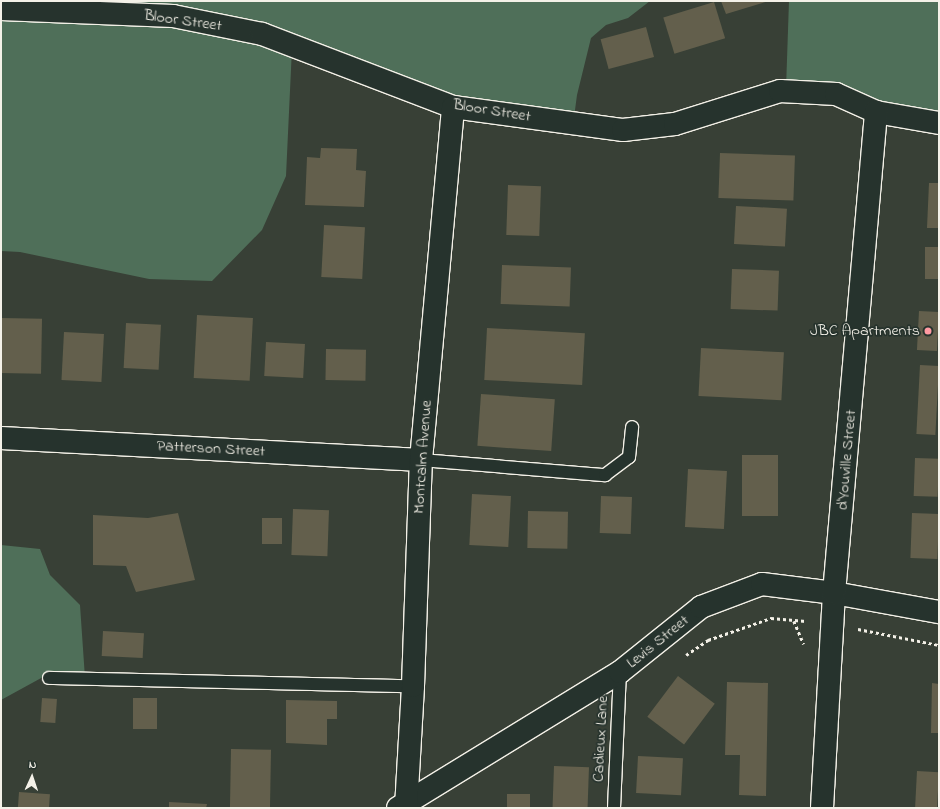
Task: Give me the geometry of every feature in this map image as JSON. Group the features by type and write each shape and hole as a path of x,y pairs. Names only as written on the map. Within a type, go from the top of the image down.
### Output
{"street":[{"name":"Bloor Street","path":"1,9 173,16 262,34 453,107 623,130 675,124 780,91 836,94 876,112 939,123"},
{"name":"Montcalm Avenue","path":"403,806 413,686 421,460 453,107"},
{"name":"d'Youville Street","path":"822,808 834,594 876,112"},
{"name":"Patterson Street","path":"1,438 421,460"},
{"name":"Levis Street","path":"403,806 620,672 701,607 762,584 834,594 939,612"}],"lane":[{"path":"421,460 605,475 629,457 632,427"},
{"name":"Cadieux Lane","path":"614,808 620,672"},
{"path":"49,678 413,686"}],"path":[{"path":"683,657 708,640 770,618 833,624 939,645"}],"green space":[{"path":"1,1 650,1 628,18 606,25 591,38 577,95 573,125 451,108 292,48 286,176 262,230 212,281 149,279 20,252 1,251"},
{"path":"789,1 939,1 939,121 786,89"},
{"path":"1,545 40,549 50,575 80,605 85,678 43,677 1,700"}],"building":[{"path":"721,1 769,1 726,14"},
{"path":"714,2 725,38 674,54 663,17"},
{"path":"646,27 654,57 609,69 601,39"},
{"path":"321,148 357,149 356,170 366,171 364,207 305,205 307,157 320,158"},
{"path":"720,153 795,156 793,201 718,198"},
{"path":"929,183 939,183 939,228 927,228"},
{"path":"508,185 541,186 539,236 506,235"},
{"path":"736,206 787,209 785,247 734,244"},
{"path":"324,225 365,227 362,279 321,277"},
{"path":"925,247 939,247 939,279 925,279"},
{"path":"502,265 571,267 570,306 501,304"},
{"path":"732,269 779,271 778,311 731,309"},
{"name":"JBC Apartments","path":"919,311 939,312 937,351 917,350"},
{"path":"197,315 253,318 250,381 194,378"},
{"path":"1,318 42,319 41,374 1,373"},
{"path":"126,323 161,325 159,370 124,368"},
{"path":"487,328 585,333 582,385 484,380"},
{"path":"64,332 104,334 101,382 61,380"},
{"path":"266,342 305,344 303,378 264,376"},
{"path":"701,348 784,352 781,400 698,396"},
{"path":"326,349 366,350 365,381 325,380"},
{"path":"920,365 939,366 935,435 916,434"},
{"path":"481,394 555,399 551,451 477,446"},
{"path":"742,455 778,455 778,516 742,516"},
{"path":"915,458 939,459 938,497 914,496"},
{"path":"688,469 727,471 724,529 685,527"},
{"path":"472,494 511,496 508,547 469,545"},
{"path":"601,496 632,497 631,534 600,533"},
{"path":"293,509 329,510 327,556 291,555"},
{"path":"528,511 568,512 567,549 527,548"},
{"path":"178,513 195,580 136,592 126,566 93,565 93,515 148,518"},
{"path":"912,513 939,514 937,559 910,558"},
{"path":"262,518 282,518 282,544 262,544"},
{"path":"103,631 144,633 143,658 102,656"},
{"path":"678,676 715,704 684,744 647,717"},
{"path":"727,682 768,683 766,796 739,795 740,755 725,755"},
{"path":"932,683 939,684 939,733 931,733"},
{"path":"42,698 57,699 55,723 40,722"},
{"path":"133,698 157,698 157,729 133,729"},
{"path":"286,700 337,701 337,719 327,719 327,745 286,743"},
{"path":"231,749 271,750 270,808 230,808"},
{"path":"638,756 683,758 681,795 636,793"},
{"path":"554,766 589,767 588,808 553,808"},
{"path":"917,771 939,772 937,808 915,808"},
{"path":"19,792 50,794 49,808 18,808"},
{"path":"507,794 530,794 530,808 507,808"},
{"path":"169,802 207,804 206,808 169,808"}],"place":[{"name":"JBC Apartments","path":"928,331"}]}
